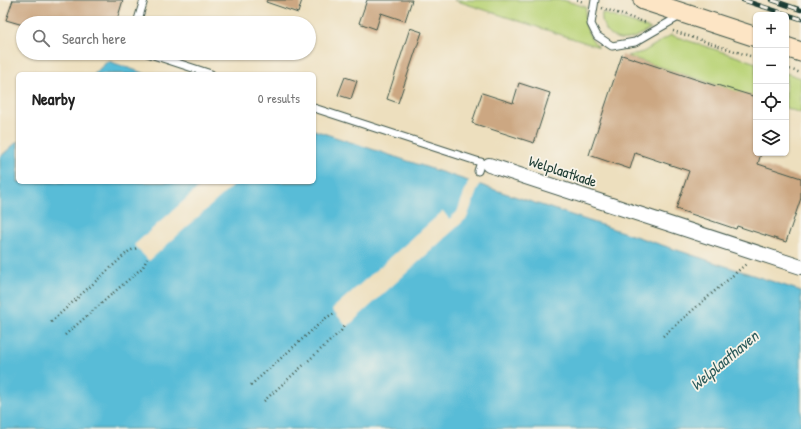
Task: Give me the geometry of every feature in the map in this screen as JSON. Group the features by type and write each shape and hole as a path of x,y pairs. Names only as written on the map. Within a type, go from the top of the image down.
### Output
{"street":[{"path":"643,0 753,36"},
{"path":"789,48 801,52"},
{"name":"Welplaatkade","path":"483,166 801,267"}],"lane":[{"path":"139,16 144,0"},
{"path":"595,0 591,24 597,36 612,46 635,42 684,13"},
{"path":"168,60 205,72"},
{"name":"Welplaatkade","path":"316,109 483,166"}],"path":[{"path":"789,69 801,73"},
{"path":"51,322 129,251 137,248"},
{"path":"663,336 759,253"},
{"path":"65,334 142,267 147,259"},
{"path":"251,386 327,317 334,313"},
{"path":"264,401 341,331 345,324"}],"green space":[{"path":"454,0 563,0 586,7 585,18 587,29 591,39 599,47"},
{"path":"602,13 651,29 631,38 617,38 608,33 605,29"},
{"path":"671,35 753,62 753,97 627,56 643,52"},
{"path":"789,74 801,78 801,113 789,109"}],"water":[{"path":"108,61 140,72 96,72"},
{"name":"Welplaathaven","path":"316,131 801,291 801,429 0,429 0,157 16,143 16,184 316,184"}],"pier":[{"path":"469,180 480,183 467,218 347,327 332,309 443,211 449,219 457,212"},
{"path":"203,184 235,184 149,261 134,245"}],"building":[{"path":"13,0 123,0 118,16 16,16 16,23 6,20"},
{"path":"267,0 302,0 298,13 266,2"},
{"path":"367,0 412,0 405,21 381,13 376,29 359,23"},
{"path":"410,28 422,32 398,103 387,99"},
{"path":"622,55 716,86 717,85 753,96 753,156 760,156 758,164 801,178 801,198 786,242 737,226 736,229 676,209 689,171 635,153 630,169 589,155"},
{"path":"345,77 357,81 351,99 338,95"},
{"path":"519,83 550,93 534,143 472,123 482,93 513,103"}],"railway":[{"path":"743,0 801,19"},
{"path":"772,0 801,10"}]}
